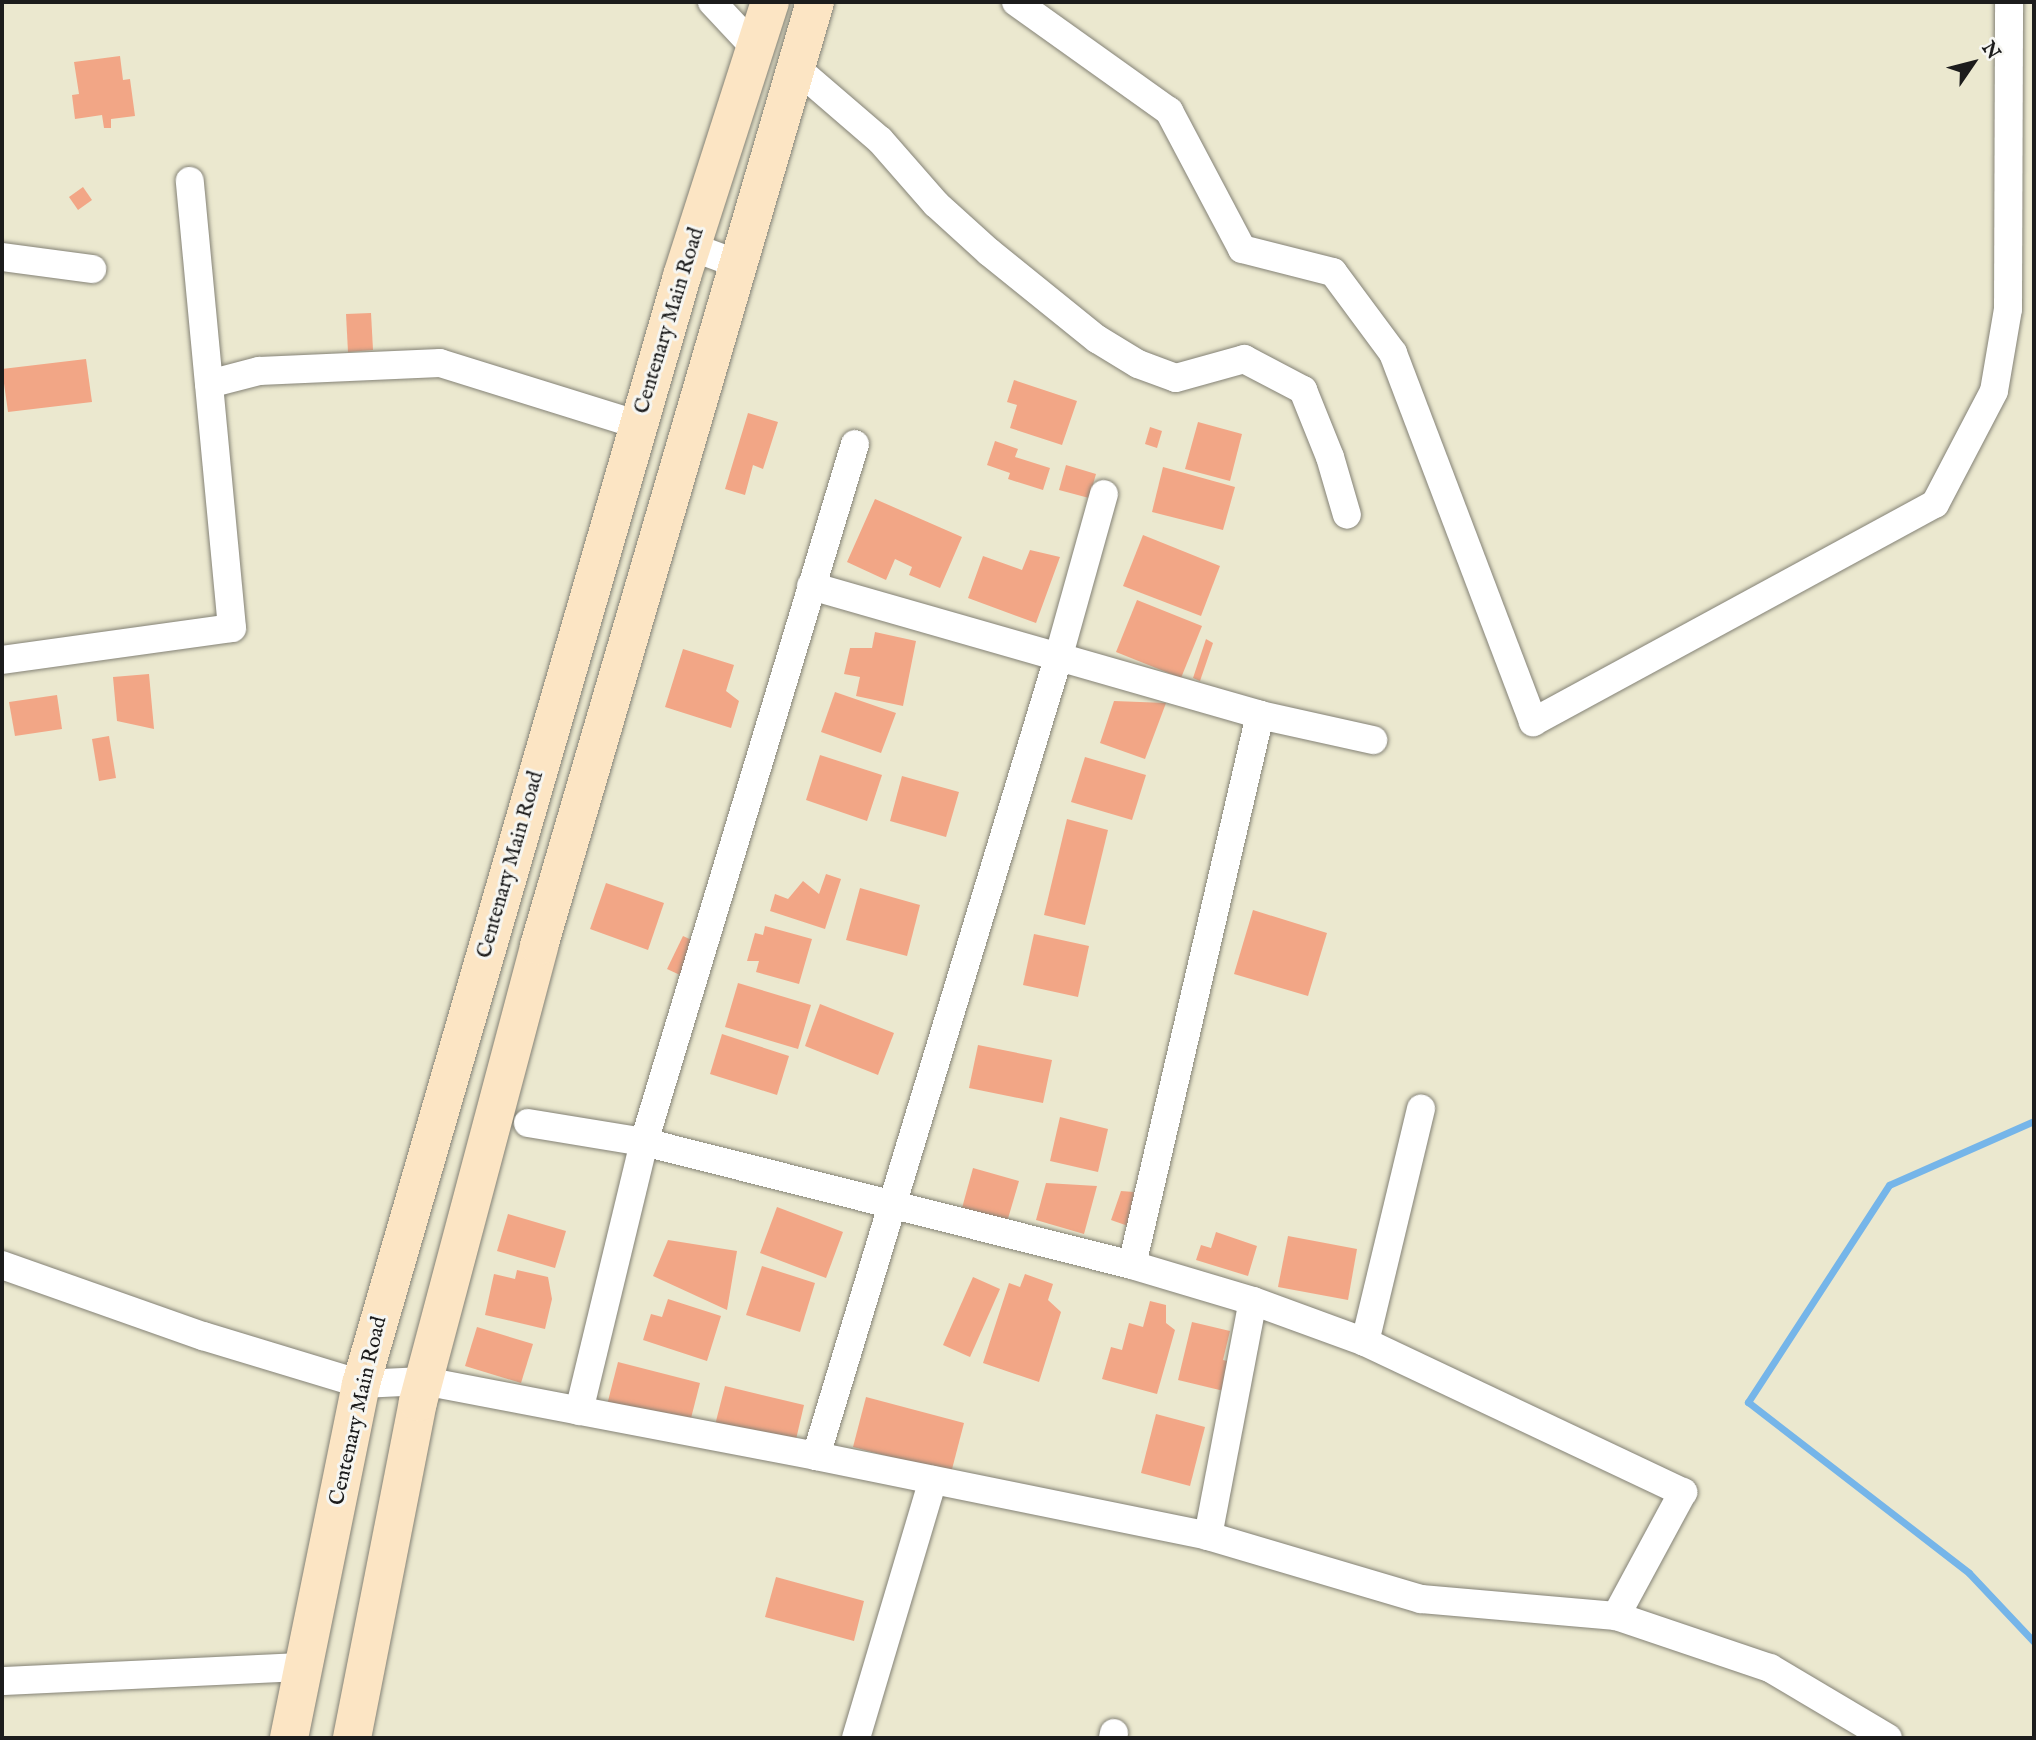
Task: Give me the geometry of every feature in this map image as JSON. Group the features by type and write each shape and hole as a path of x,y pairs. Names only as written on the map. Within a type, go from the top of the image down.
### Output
{"street":[{"path":"712,2 755,48"},
{"name":"Centenary Main Road","path":"289,1738 361,1384 639,425 692,247 771,2"},
{"path":"352,1738 424,1381 539,946 735,263 815,2"},
{"path":"1017,2 1169,111 1242,249 1333,272 1393,353 1533,722 1935,504 1994,391 2008,309 2009,2"},
{"path":"795,67 880,140 936,204 989,252 1097,339 1138,364 1176,378 1244,359 1303,390 1330,457 1347,515"},
{"path":"2,660 232,628 190,181"},
{"path":"692,247 735,263"},
{"path":"2,257 92,269"},
{"path":"209,384 259,371 440,363 639,425"},
{"path":"579,1411 644,1142 855,444"},
{"path":"816,1456 889,1206 1059,655 1104,494"},
{"path":"811,586 1059,655 1260,715 1373,740"},
{"path":"1132,1265 1260,715"},
{"path":"1365,1342 1421,1109"},
{"path":"528,1123 644,1142 889,1206 1132,1265 1253,1301 1365,1342 1683,1492 1616,1616"},
{"path":"2,1265 203,1336 361,1384 424,1381 816,1456 1208,1536 1421,1599 1616,1616 1770,1668 1888,1738"},
{"path":"1208,1536 1253,1301"},
{"path":"856,1738 933,1480"},
{"path":"2,1681 303,1667"}],"building":[{"path":"120,56 123,80 130,79 135,116 111,119 111,128 104,128 102,115 75,119 72,95 79,94 74,62"},
{"path":"83,187 92,200 78,210 69,197"},
{"path":"371,313 373,350 348,352 346,314"},
{"path":"86,359 92,402 8,412 2,369"},
{"path":"1014,380 1077,401 1062,445 1010,428 1017,405 1007,402"},
{"path":"748,413 778,422 763,469 753,465 745,495 725,489"},
{"path":"1198,422 1242,434 1230,481 1185,469"},
{"path":"1150,427 1162,431 1157,448 1145,444"},
{"path":"995,441 1018,449 1015,457 1050,468 1043,490 1008,479 1010,473 987,465"},
{"path":"1066,465 1096,474 1089,498 1059,490"},
{"path":"1163,467 1235,487 1223,530 1152,512"},
{"path":"875,499 962,537 940,588 909,575 912,567 895,559 886,580 847,562"},
{"path":"1143,535 1220,566 1201,616 1123,586"},
{"path":"1030,550 1060,557 1036,623 968,598 983,556 1022,570"},
{"path":"1137,600 1202,626 1181,678 1116,652"},
{"path":"875,632 916,641 903,706 856,696 860,677 844,674 850,648 872,648"},
{"path":"1206,639 1213,643 1200,681 1193,678"},
{"path":"683,649 734,665 726,691 739,701 731,728 665,707"},
{"path":"149,674 154,729 117,721 113,677"},
{"path":"835,692 896,713 881,753 821,732"},
{"path":"57,695 62,729 15,736 9,702"},
{"path":"1114,701 1166,703 1145,759 1100,743"},
{"path":"109,736 116,778 99,781 92,739"},
{"path":"820,755 882,775 867,821 806,800"},
{"path":"1085,757 1146,775 1132,820 1071,802"},
{"path":"902,776 959,792 946,837 890,821"},
{"path":"1067,819 1108,830 1085,925 1044,915"},
{"path":"826,874 841,879 825,929 770,911 775,894 788,899 803,881 819,894"},
{"path":"606,883 664,903 648,950 590,929"},
{"path":"860,888 920,905 907,956 846,940"},
{"path":"1253,910 1327,933 1308,996 1234,974"},
{"path":"765,926 812,939 799,984 756,972 759,961 747,961 755,933 763,935"},
{"path":"1034,934 1089,946 1078,997 1023,985"},
{"path":"683,936 696,942 680,975 667,969"},
{"path":"738,983 811,1005 798,1049 725,1027"},
{"path":"820,1004 894,1033 878,1075 805,1046"},
{"path":"722,1034 789,1056 777,1095 710,1074"},
{"path":"978,1045 1052,1060 1043,1103 969,1088"},
{"path":"1060,1117 1108,1129 1098,1172 1050,1161"},
{"path":"973,1168 1019,1181 1007,1222 962,1208"},
{"path":"1046,1183 1097,1186 1084,1234 1036,1220"},
{"path":"1121,1191 1134,1192 1131,1227 1111,1220"},
{"path":"777,1207 843,1232 826,1278 760,1253"},
{"path":"508,1214 566,1231 555,1268 497,1251"},
{"path":"1216,1232 1257,1246 1248,1276 1196,1260 1201,1245 1211,1248"},
{"path":"1288,1236 1357,1249 1348,1300 1278,1287"},
{"path":"668,1240 737,1251 727,1310 653,1276"},
{"path":"762,1266 815,1283 800,1332 746,1315"},
{"path":"517,1270 548,1277 552,1299 545,1329 485,1315 494,1274 515,1279"},
{"path":"1025,1274 1053,1284 1048,1300 1061,1312 1039,1382 983,1363 1009,1283 1020,1287"},
{"path":"973,1277 1000,1289 970,1357 943,1345"},
{"path":"668,1299 721,1316 707,1361 643,1340 651,1314 662,1317"},
{"path":"1150,1301 1166,1305 1166,1323 1175,1330 1157,1394 1102,1379 1111,1347 1122,1350 1129,1323 1143,1327"},
{"path":"1192,1322 1230,1331 1223,1360 1235,1363 1228,1392 1178,1380"},
{"path":"477,1327 533,1344 521,1383 465,1366"},
{"path":"618,1362 700,1383 689,1426 607,1405"},
{"path":"725,1386 804,1405 794,1448 714,1429"},
{"path":"866,1397 964,1423 951,1473 853,1447"},
{"path":"1156,1414 1205,1427 1190,1486 1141,1473"},
{"path":"776,1577 864,1601 854,1641 765,1617"}],"waterway":[{"path":"2034,1121 1889,1185 1748,1402 1969,1573 2034,1642"}]}
